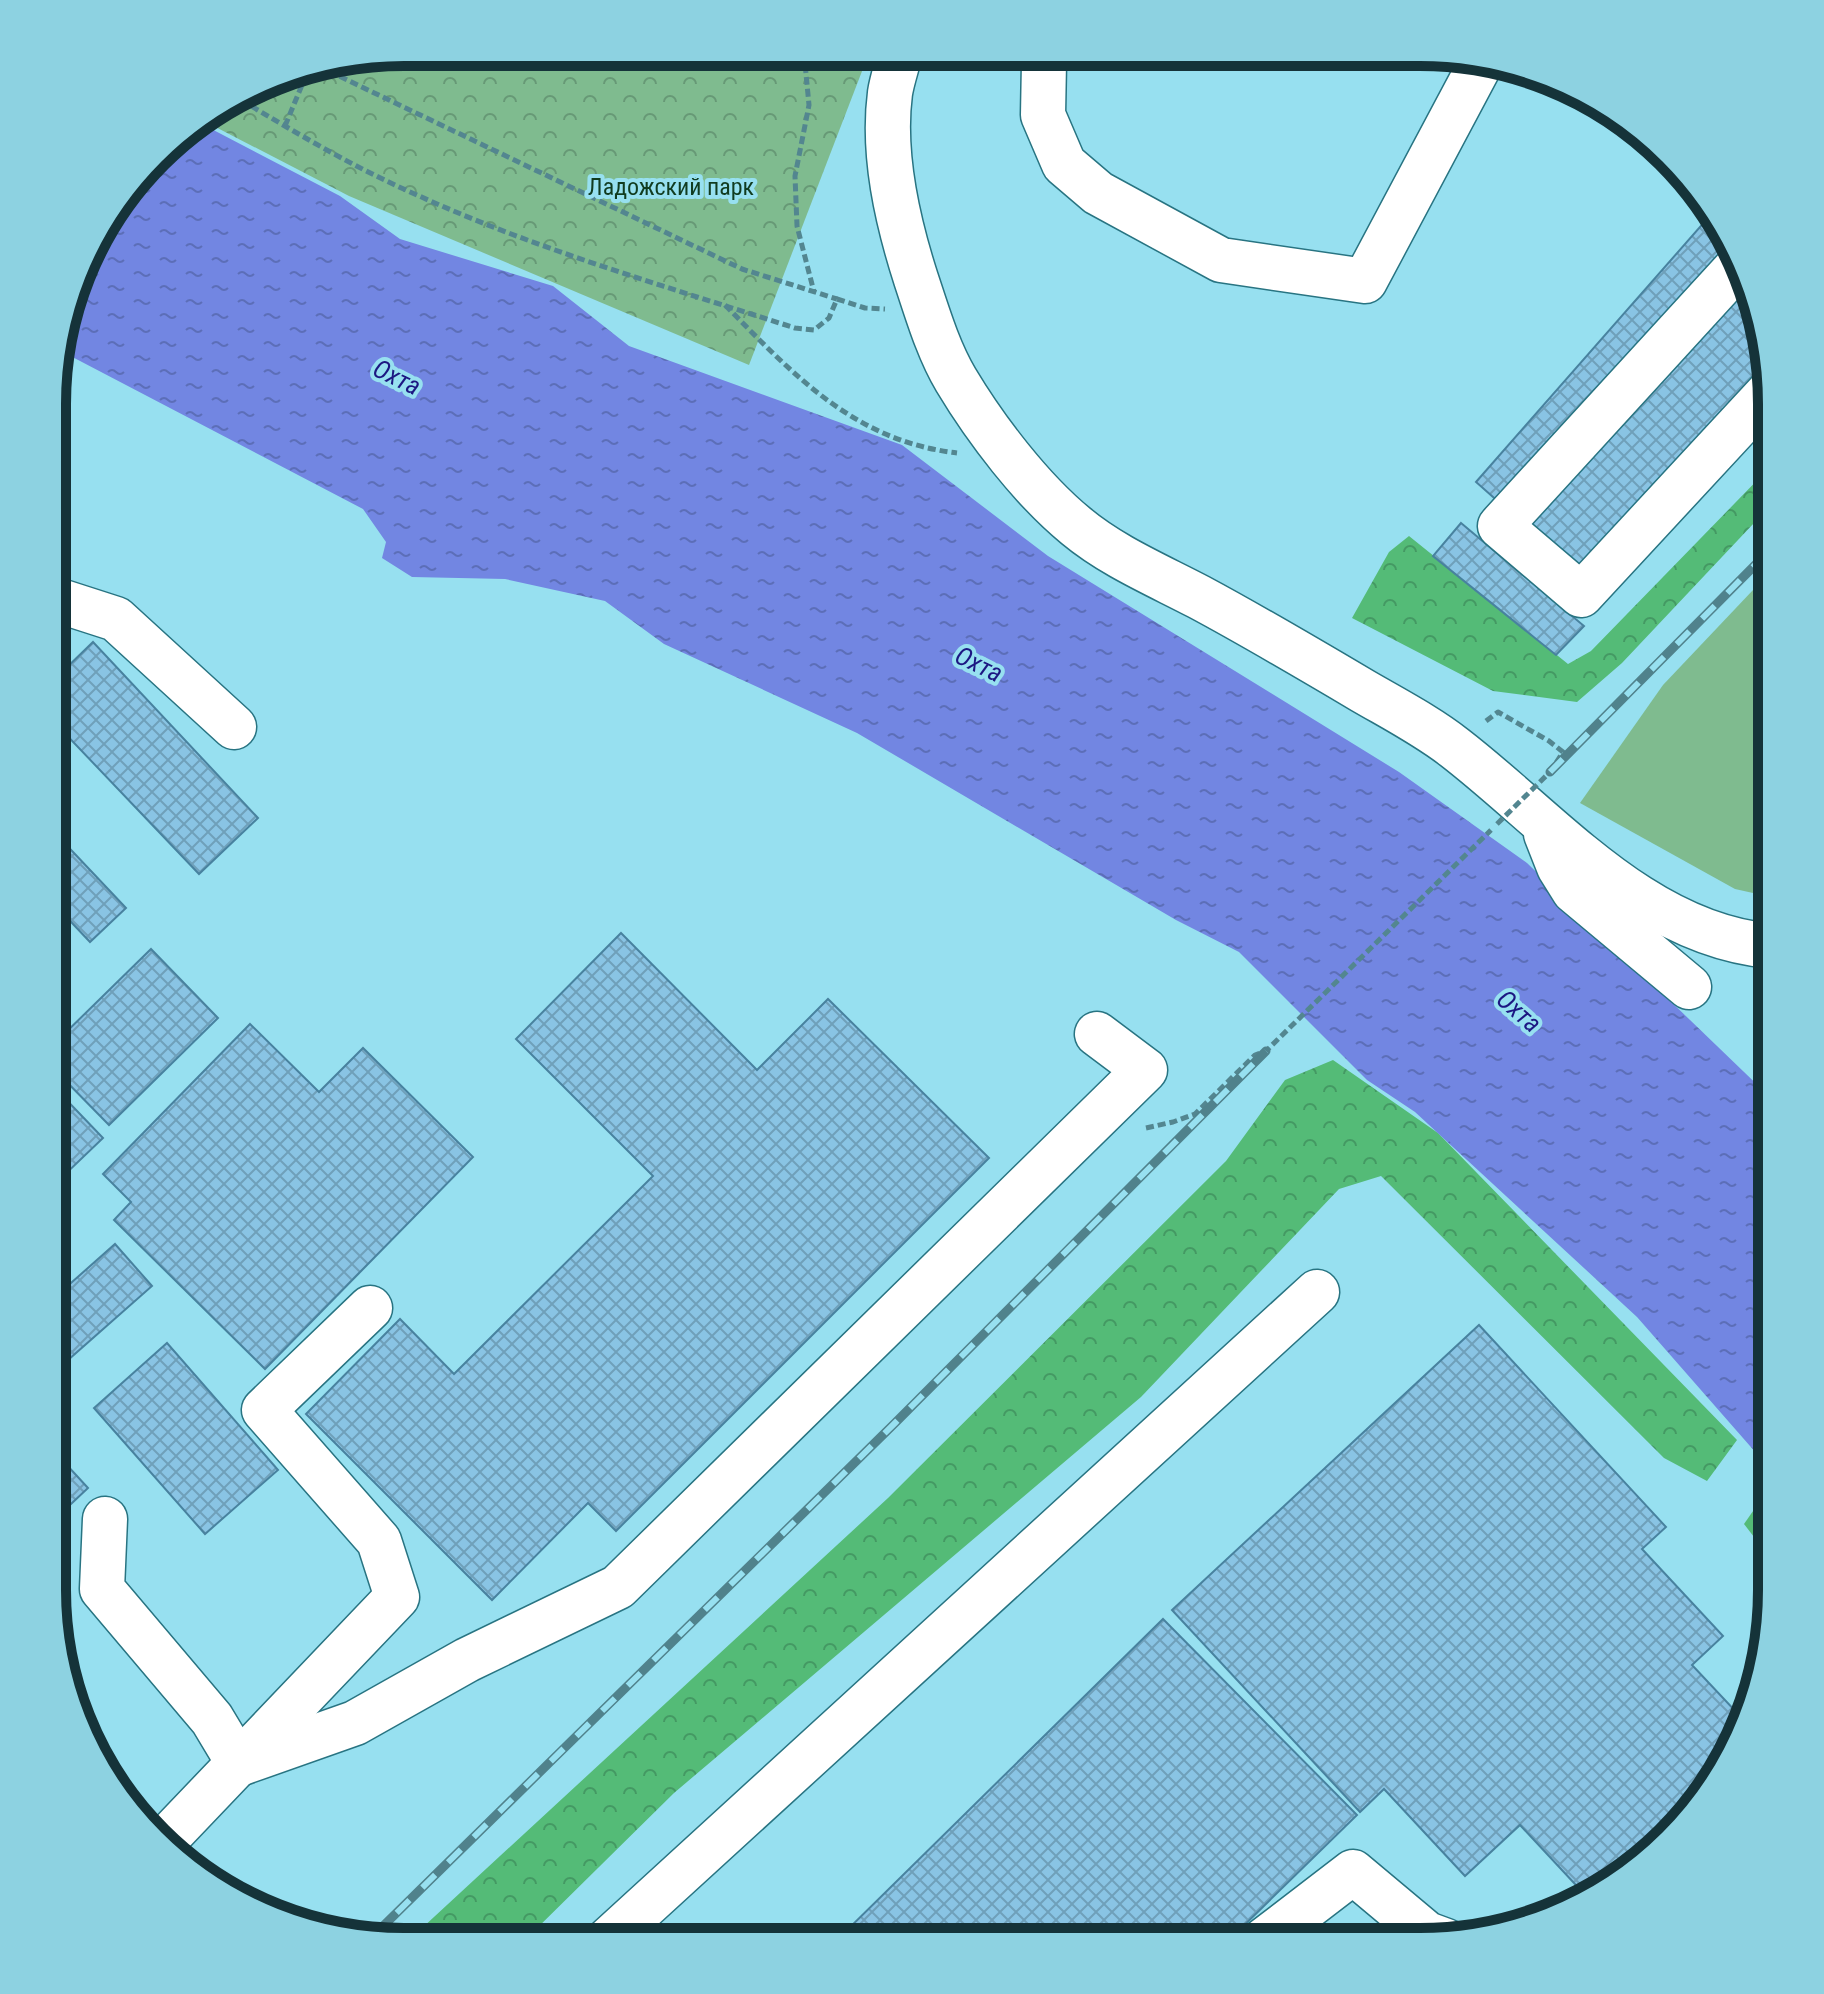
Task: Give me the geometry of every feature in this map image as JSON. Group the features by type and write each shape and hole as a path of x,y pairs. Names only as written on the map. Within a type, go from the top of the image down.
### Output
{"street":[{"path":"897,66 890,91 887,145 910,261 926,309 954,378 1038,489 1076,526 1108,549 1256,627 1455,748 1542,825 1611,879 1700,929 1740,943 1758,945"},
{"path":"1044,66 1043,115 1064,164 1098,193 1221,260 1365,281 1477,71"},
{"path":"1731,273 1500,526 1581,595 1758,404"},
{"path":"66,603 116,619 234,727"},
{"path":"1542,825 1559,867 1574,891 1689,987"},
{"path":"239,1764 355,1723 467,1660 618,1587 1145,1070 1097,1034"},
{"path":"621,1928 1317,1292"},
{"path":"171,1834 397,1597 379,1541 264,1410 370,1308"},
{"path":"105,1519 102,1589 212,1719 239,1764"},
{"path":"1280,1928 1353,1872 1420,1928"}],"path":[{"path":"805,66 809,105 795,176 797,226 814,292"},
{"path":"334,74 742,269 865,308 926,309"},
{"path":"285,126 303,82"},
{"path":"248,104 341,159 418,196 552,249 795,328 814,330 829,318 837,299"},
{"path":"725,305 789,371 844,412 916,445 970,455"},
{"path":"1143,1128 1195,1114 1255,1055 1266,1051 1550,772 1563,752 1498,712 1492,717"}],"green space":[{"name":"Ладожский парк","path":"404,66 864,66 749,365 349,196 213,125 275,92 317,78 360,69"},
{"path":"1758,479 1758,519 1622,663 1577,702 1493,691 1352,618 1389,552 1409,536 1568,664 1591,651"},
{"path":"1758,585 1758,894 1735,889 1580,803 1663,685"},
{"path":"1333,1060 1438,1133 1737,1440 1707,1481 1664,1458 1381,1176 1339,1189 1141,1397 674,1793 537,1928 422,1928 888,1498 1226,1161 1285,1080"},
{"path":"1758,1504 1758,1542 1744,1524"}],"water":[{"name":"Охта","path":"209,128 340,196 400,239 553,286 629,346 902,445 1048,556 1399,772 1527,863 1758,1085 1758,1455 1637,1317 1415,1112 1367,1080 1239,952 1176,920 857,733 664,644 605,601 505,579 412,577 382,558 386,542 363,509 70,356 84,296 111,235 150,181"}],"building":[{"path":"1705,222 1722,252 1501,504 1476,482"},
{"path":"1738,290 1751,338 1757,382 1586,574 1530,524"},
{"path":"1461,523 1584,626 1556,655 1433,556"},
{"path":"93,642 258,818 199,874 66,734 66,668"},
{"path":"66,845 126,908 90,942 66,917"},
{"path":"621,933 757,1070 828,999 989,1158 616,1531 588,1503 492,1600 306,1414 400,1319 454,1374 653,1176 516,1039"},
{"path":"151,949 218,1018 109,1125 66,1081 66,1032"},
{"path":"250,1024 319,1092 363,1048 473,1157 265,1369 114,1220 131,1202 103,1174"},
{"path":"66,1099 103,1138 66,1173"},
{"path":"115,1244 152,1286 68,1360 66,1287"},
{"path":"1479,1325 1666,1527 1642,1549 1723,1636 1692,1665 1735,1711 1713,1759 1674,1813 1626,1858 1589,1883 1579,1888 1520,1825 1465,1876 1384,1789 1360,1812 1172,1610"},
{"path":"167,1343 278,1470 205,1534 94,1408"},
{"path":"66,1464 88,1488 66,1509"},
{"path":"1163,1619 1357,1815 1241,1928 849,1928"}],"railway":[{"path":"1550,772 1758,562"},
{"path":"382,1927 895,1423 1266,1051"}]}
